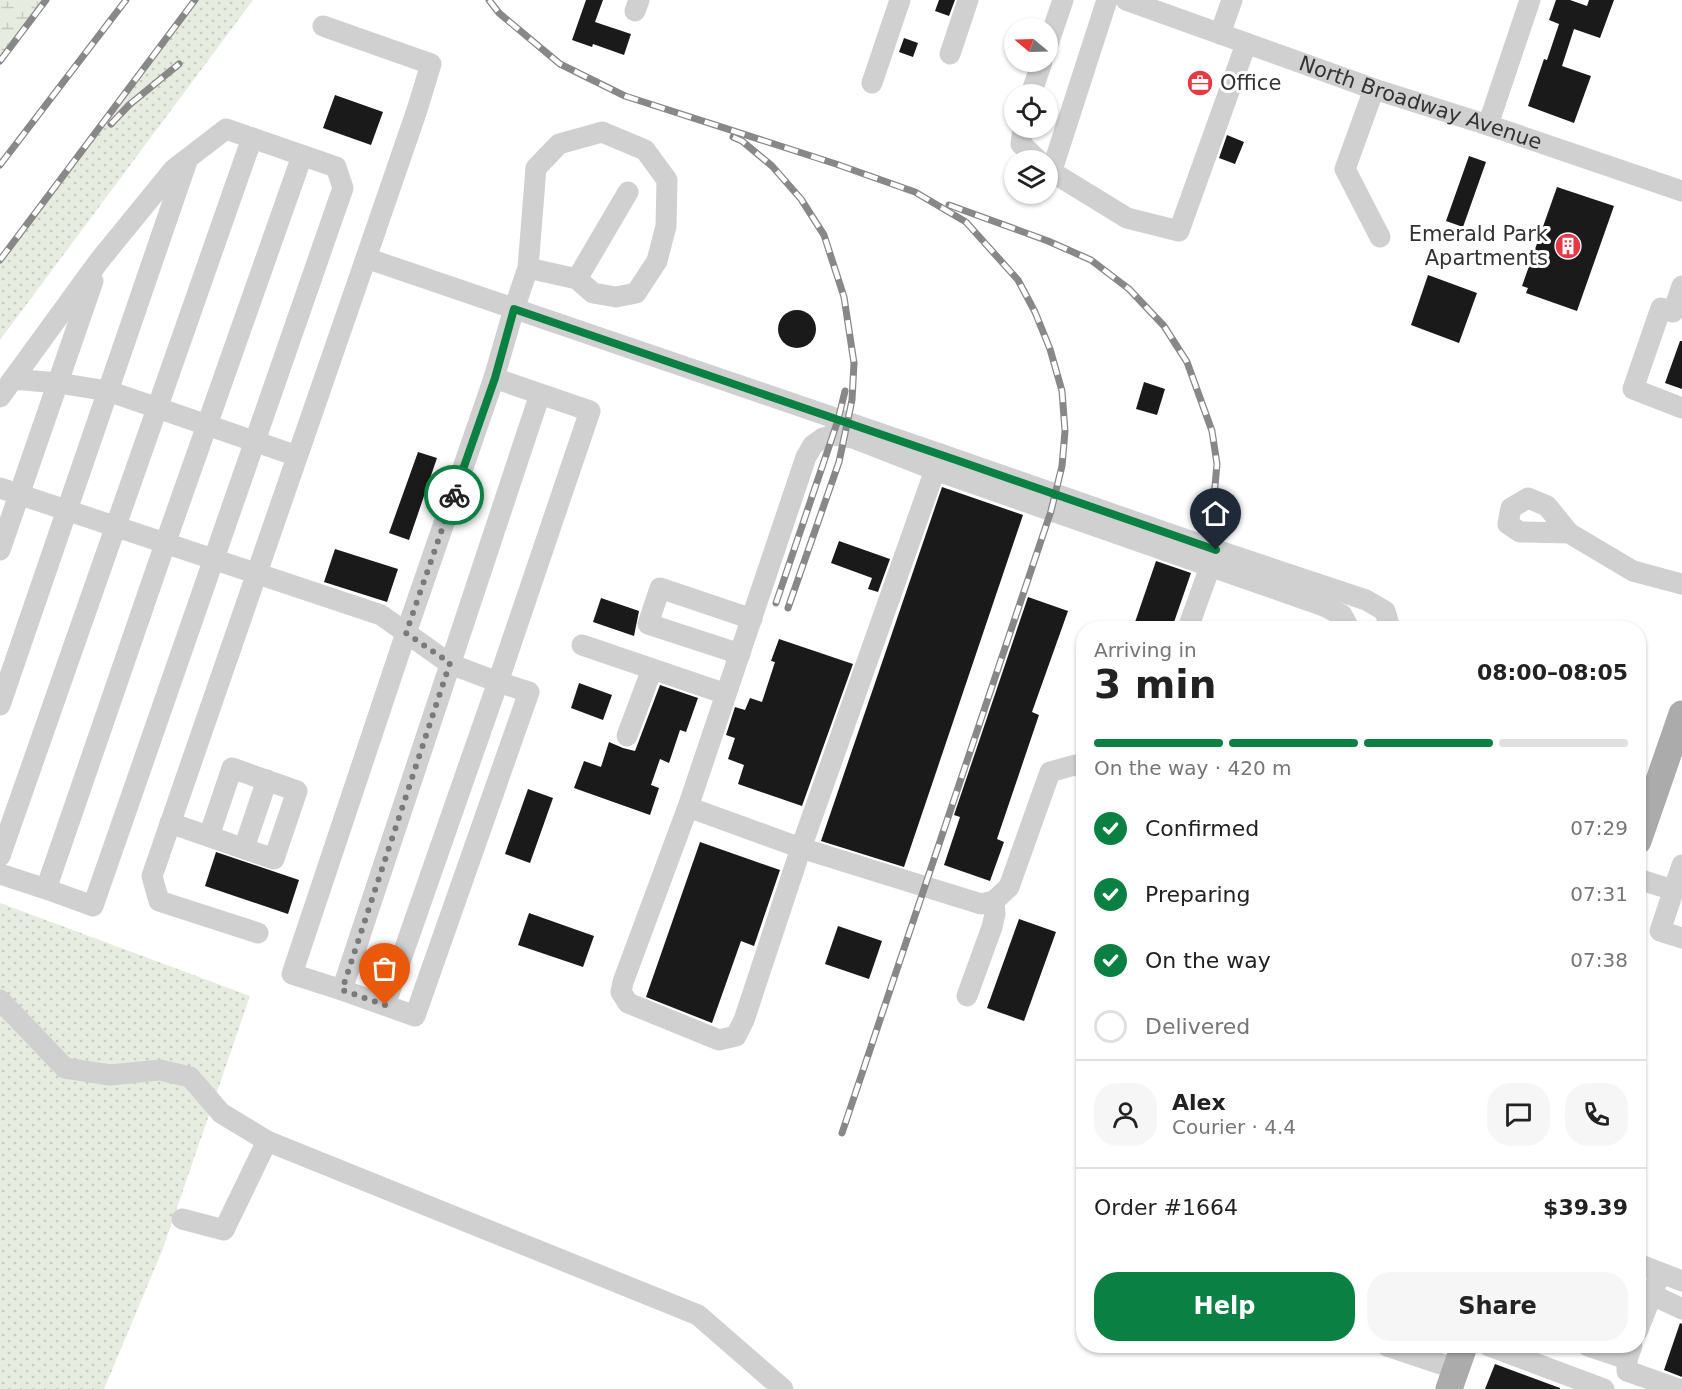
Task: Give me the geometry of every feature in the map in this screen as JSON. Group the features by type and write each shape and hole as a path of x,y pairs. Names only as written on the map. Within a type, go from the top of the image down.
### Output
{"main road":[{"path":"1646,821 1676,750 1682,714"}],"street":[{"path":"872,83 900,0"},
{"path":"950,54 968,0"},
{"path":"1057,18 1063,0"},
{"path":"1051,150 1107,0"},
{"name":"North Broadway Avenue","path":"1126,0 1168,7 1220,34 1246,44 1682,191"},
{"path":"1220,34 1232,0"},
{"path":"1488,125 1530,0"},
{"path":"258,933 159,901 152,876 431,64 323,26"},
{"path":"1058,175 1127,218 1179,231 1246,44"},
{"path":"1374,88 1345,169 1380,237"},
{"path":"0,397 99,261 174,169 226,129 336,167 343,188 93,906 0,874"},
{"path":"10,491 381,615 406,633 450,663 529,692 416,1016 292,974 406,633 495,378 528,268 536,168 559,144 602,132 645,150 668,180 666,226 657,261 636,293 616,297 593,293 577,279 528,268"},
{"path":"0,856 252,138"},
{"path":"0,705 189,156"},
{"path":"46,889 302,156"},
{"path":"577,279 628,192"},
{"path":"366,258 1213,558 1366,600 1385,611 1388,621"},
{"path":"0,550 10,491 57,383 99,261"},
{"path":"1682,286 1673,312 1661,308 1633,389 1682,408"},
{"path":"385,1005 590,411 495,378"},
{"path":"13,379 108,391 297,456"},
{"path":"342,990 540,394"},
{"path":"833,435 937,462 801,849 744,1020 736,1036 719,1040 628,1003 621,992 623,982 688,807 806,457 813,445 833,435"},
{"path":"1569,533 1634,571 1682,584"},
{"path":"1190,621 1213,558"},
{"path":"1213,558 1324,606 1342,615 1345,621"},
{"path":"740,654 648,624 660,588 752,619"},
{"path":"582,645 726,694"},
{"path":"627,736 652,669"},
{"path":"688,807 801,849 981,904 994,901 1009,887 1050,772 1076,765"},
{"path":"170,823 274,859 297,790 232,768 209,836"},
{"path":"244,848 267,780"},
{"path":"1682,865 1674,904 1659,931 1682,938"},
{"path":"1646,885 1674,904"},
{"path":"967,996 992,927 995,915 994,901"},
{"path":"0,1000 65,1068 110,1074 160,1070 190,1077 221,1113 267,1141 698,1315 783,1389"},
{"path":"182,1219 224,1230 267,1141"},
{"path":"1646,1268 1682,1281"},
{"path":"1646,1290 1660,1274"},
{"path":"1646,1291 1682,1309"},
{"path":"1409,1353 1456,1368"},
{"path":"1508,1353 1604,1389"},
{"path":"1629,1353 1627,1371 1678,1389"}],"green space":[{"path":"0,0 45,0 0,61"},
{"path":"195,0 253,0 0,340 0,260"},
{"path":"0,903 250,996 162,1251 104,1389 0,1389"}],"building":[{"path":"586,0 603,0 595,22 631,34 624,55 593,44 592,47 572,40"},
{"path":"939,0 955,0 949,16 935,11"},
{"path":"1556,0 1570,0 1587,6 1589,0 1614,0 1600,38 1574,29 1562,66 1591,76 1574,123 1528,106 1559,24 1549,20"},
{"path":"904,38 918,43 913,57 899,52"},
{"path":"335,95 383,112 371,145 323,128"},
{"path":"1227,135 1244,142 1235,164 1219,158"},
{"path":"1469,156 1486,162 1463,227 1446,221"},
{"name":"Emerald Park Apartments","path":"1557,187 1614,206 1577,311 1526,293 1528,288 1522,286"},
{"path":"1428,275 1477,293 1459,343 1411,325"},
{"path":"797,310 811,315 816,329 811,343 797,348 783,343 778,329 783,315"},
{"path":"1680,341 1682,341 1682,389 1665,383"},
{"path":"1144,382 1165,389 1157,415 1136,409"},
{"path":"418,452 437,458 409,540 389,533"},
{"path":"942,487 1023,515 904,867 821,841"},
{"path":"839,541 890,559 878,592 868,589 872,578 831,563"},
{"path":"335,549 398,569 387,602 324,582"},
{"path":"1156,561 1191,573 1174,621 1135,621"},
{"path":"1028,597 1068,611 1032,712 1039,715 997,839 1004,842 990,881 944,865 960,817 954,815"},
{"path":"601,598 639,611 634,636 593,622"},
{"path":"779,639 853,664 802,806 738,784 744,765 728,759 735,738 726,735 735,707 745,710 750,698 762,702 775,662 771,661"},
{"path":"579,683 612,695 603,720 571,708"},
{"path":"660,685 698,698 686,732 680,730 669,763 660,759 651,785 659,788 650,815 574,788 584,761 601,767 609,742 635,751"},
{"path":"528,789 553,798 530,863 505,854"},
{"path":"700,842 780,870 754,946 741,941 712,1023 646,997"},
{"path":"216,852 299,880 288,914 205,886"},
{"path":"529,913 594,936 583,967 518,945"},
{"path":"1019,919 1056,932 1024,1021 987,1008"},
{"path":"838,926 882,941 869,979 825,964"},
{"path":"1680,1323 1682,1324 1682,1377 1664,1370"},
{"path":"1495,1364 1560,1388 1560,1389 1485,1389"}],"railway":[{"path":"0,61 46,0"},
{"path":"0,165 126,0"},
{"path":"0,260 195,0"},
{"path":"489,0 499,13 560,64 625,96 915,192 966,222 1018,280 1035,312 1050,349 1062,391 1065,431 1062,466 1051,511 842,1133"},
{"path":"111,124 129,105 179,64"},
{"path":"733,137 742,141 772,166 801,199 824,235 844,297 854,363 852,400 839,462 788,608"},
{"path":"949,205 1048,241 1091,260 1129,289 1164,326 1187,362 1212,431 1217,464 1211,529"},
{"path":"776,603 838,420 845,391"}],"way so far":[{"path":"385,1005 342,990 450,663 406,633 454,495"}],"place":[{"name":"Office","path":"1200,83"},
{"name":"Emerald Park Apartments","path":"1568,246"}],"route":[{"path":"454,495 495,378 514,309 1216,550"}]}
